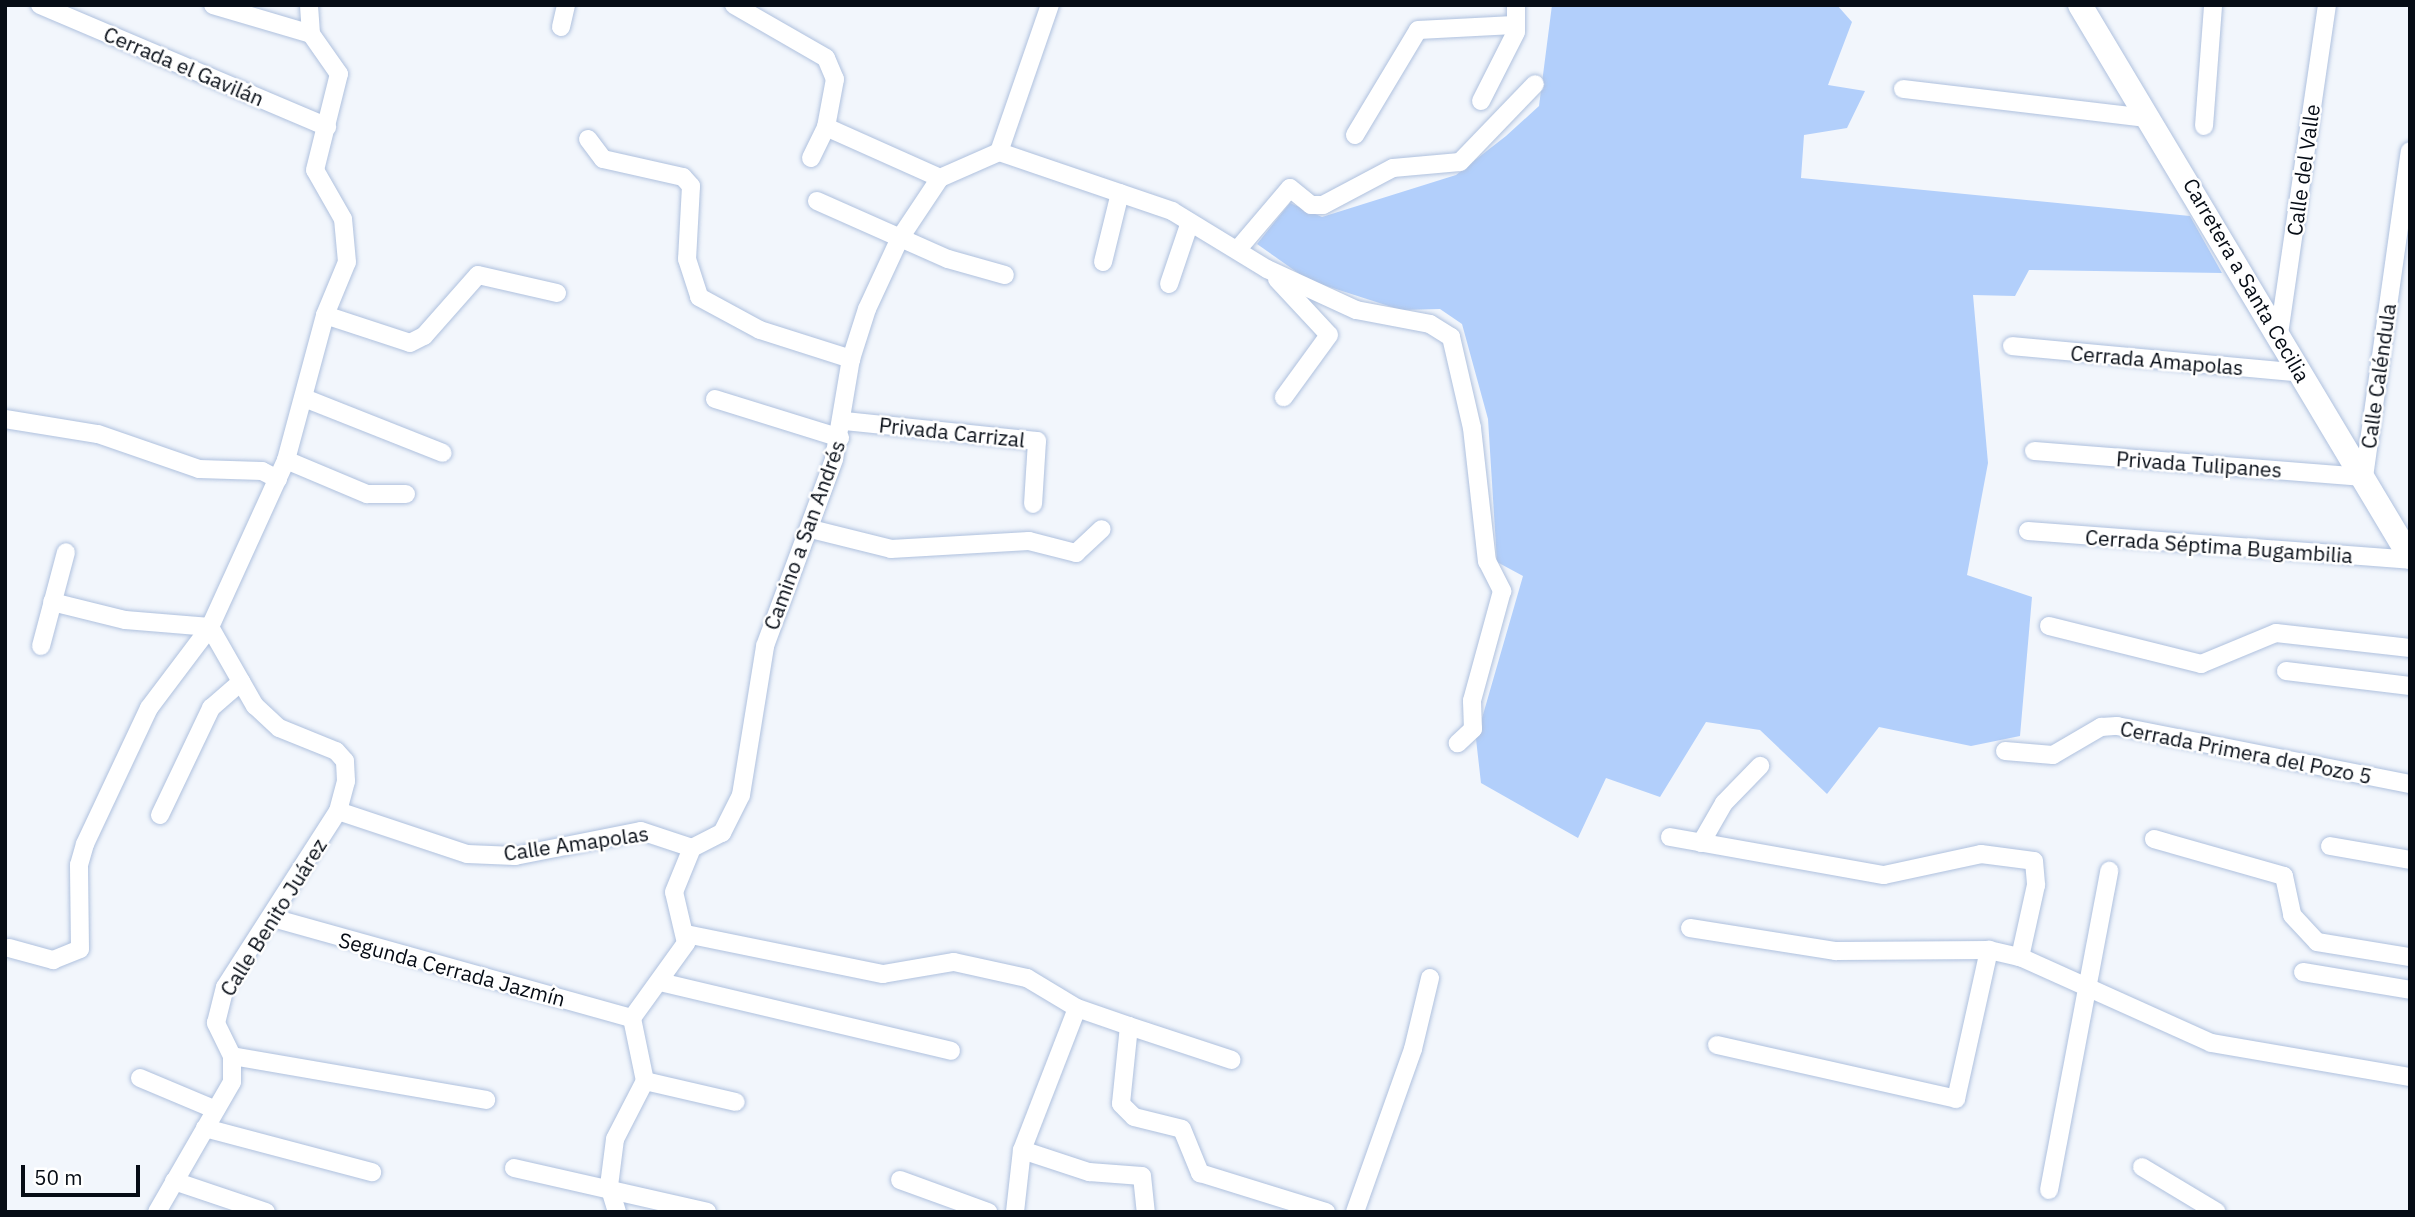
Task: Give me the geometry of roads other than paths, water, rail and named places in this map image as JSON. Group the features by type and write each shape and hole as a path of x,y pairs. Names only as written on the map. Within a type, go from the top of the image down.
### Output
{"main road":[{"name":"Carretera a Santa Cecilia","path":"2080,5 2279,334 2410,559"}],"street":[{"name":"Cerrada el Gavilán","path":"40,5 327,127"},
{"path":"213,5 311,34"},
{"path":"9,948 53,960 80,949 85,844 149,708 210,627 286,460 325,315 349,243 343,219 316,181 339,74 311,34 309,5"},
{"path":"561,27 566,5"},
{"path":"734,5 826,58 835,79 826,127 811,158"},
{"path":"999,152 1050,5"},
{"path":"1481,101 1507,53 1516,5"},
{"path":"2204,126 2213,5"},
{"name":"Calle del Valle","path":"2279,334 2327,5"},
{"path":"1355,135 1418,30 1514,25"},
{"path":"1238,249 1290,188 1311,205 1323,205 1393,168 1460,162 1535,84"},
{"path":"1903,89 2148,118"},
{"path":"826,127 940,178 999,152 1120,193 1190,222 1268,269 1356,310 1443,329 1457,350 1487,561 1502,591 1472,701 1473,729 1458,743"},
{"path":"588,139 603,159 683,177 691,186 687,259 699,297 760,330 851,359"},
{"name":"Calle Caléndula","path":"2364,477 2410,151"},
{"name":"Camino a San Andrés","path":"692,848 710,843 736,811 765,646 811,529 842,430 851,359 900,238 940,178"},
{"path":"1103,262 1120,193"},
{"path":"817,201 900,238 1005,275"},
{"path":"1169,284 1190,222"},
{"path":"1268,269 1329,335 1284,397"},
{"path":"325,315 410,342 424,336 478,275 556,293"},
{"name":"Cerrada Amapolas","path":"2012,346 2301,373"},
{"path":"304,398 443,453"},
{"path":"715,399 842,430"},
{"path":"6,420 98,434 199,469 262,471 278,479"},
{"name":"Privada Carrizal","path":"842,430 1038,441 1034,504"},
{"name":"Privada Tulipanes","path":"2034,451 2364,477"},
{"path":"286,460 368,495 406,494"},
{"path":"811,529 891,549 1029,541 1076,553 1102,529"},
{"name":"Cerrada Séptima Bugambilia","path":"2028,531 2410,559"},
{"path":"41,646 66,552"},
{"path":"52,602 125,620 210,627"},
{"path":"2049,626 2201,664 2276,633 2410,648"},
{"path":"210,627 241,682 279,728 336,751 345,761 338,811"},
{"path":"2286,671 2410,686"},
{"path":"160,816 211,708 241,682"},
{"name":"Cerrada Primera del Pozo 5","path":"2005,751 2053,755 2101,727 2117,726 2410,784"},
{"path":"1701,843 1724,803 1760,766"},
{"name":"Calle Amapolas","path":"338,811 467,854 515,856 641,831 692,848"},
{"name":"Calle Benito Juárez","path":"232,1056 219,1033 217,1009 238,966 273,918 338,811"},
{"path":"1670,837 1884,875 1981,854 2034,861 2036,886 2020,957"},
{"path":"2154,839 2284,876 2292,915 2317,942 2410,957"},
{"path":"2330,846 2410,860"},
{"path":"617,1212 609,1186 615,1139 645,1081 632,1018 681,956 686,934 674,892 692,848"},
{"path":"2049,1190 2083,988 2109,871"},
{"name":"Segunda Cerrada Jazmín","path":"273,918 632,1018"},
{"path":"1689,928 1836,951 1989,950 2020,957 2083,988 2211,1043 2410,1077"},
{"path":"686,934 883,974 954,962 1027,978 1077,1008 1232,1060"},
{"path":"1717,1045 1956,1099 1989,950"},
{"path":"2303,972 2410,990"},
{"path":"1355,1212 1413,1049 1430,978"},
{"path":"660,982 951,1051"},
{"path":"1015,1212 1021,1150 1077,1008"},
{"path":"1129,1026 1121,1085 1127,1112 1182,1129 1200,1173 1326,1212"},
{"path":"157,1212 232,1082 232,1056 486,1100"},
{"path":"139,1078 216,1110"},
{"path":"645,1081 736,1102"},
{"path":"205,1128 373,1172"},
{"path":"1021,1150 1089,1172 1142,1177 1146,1212"},
{"path":"2142,1167 2217,1212"},
{"path":"514,1168 609,1186 707,1212"},
{"path":"900,1180 988,1212"},
{"path":"174,1181 266,1212"}]}
